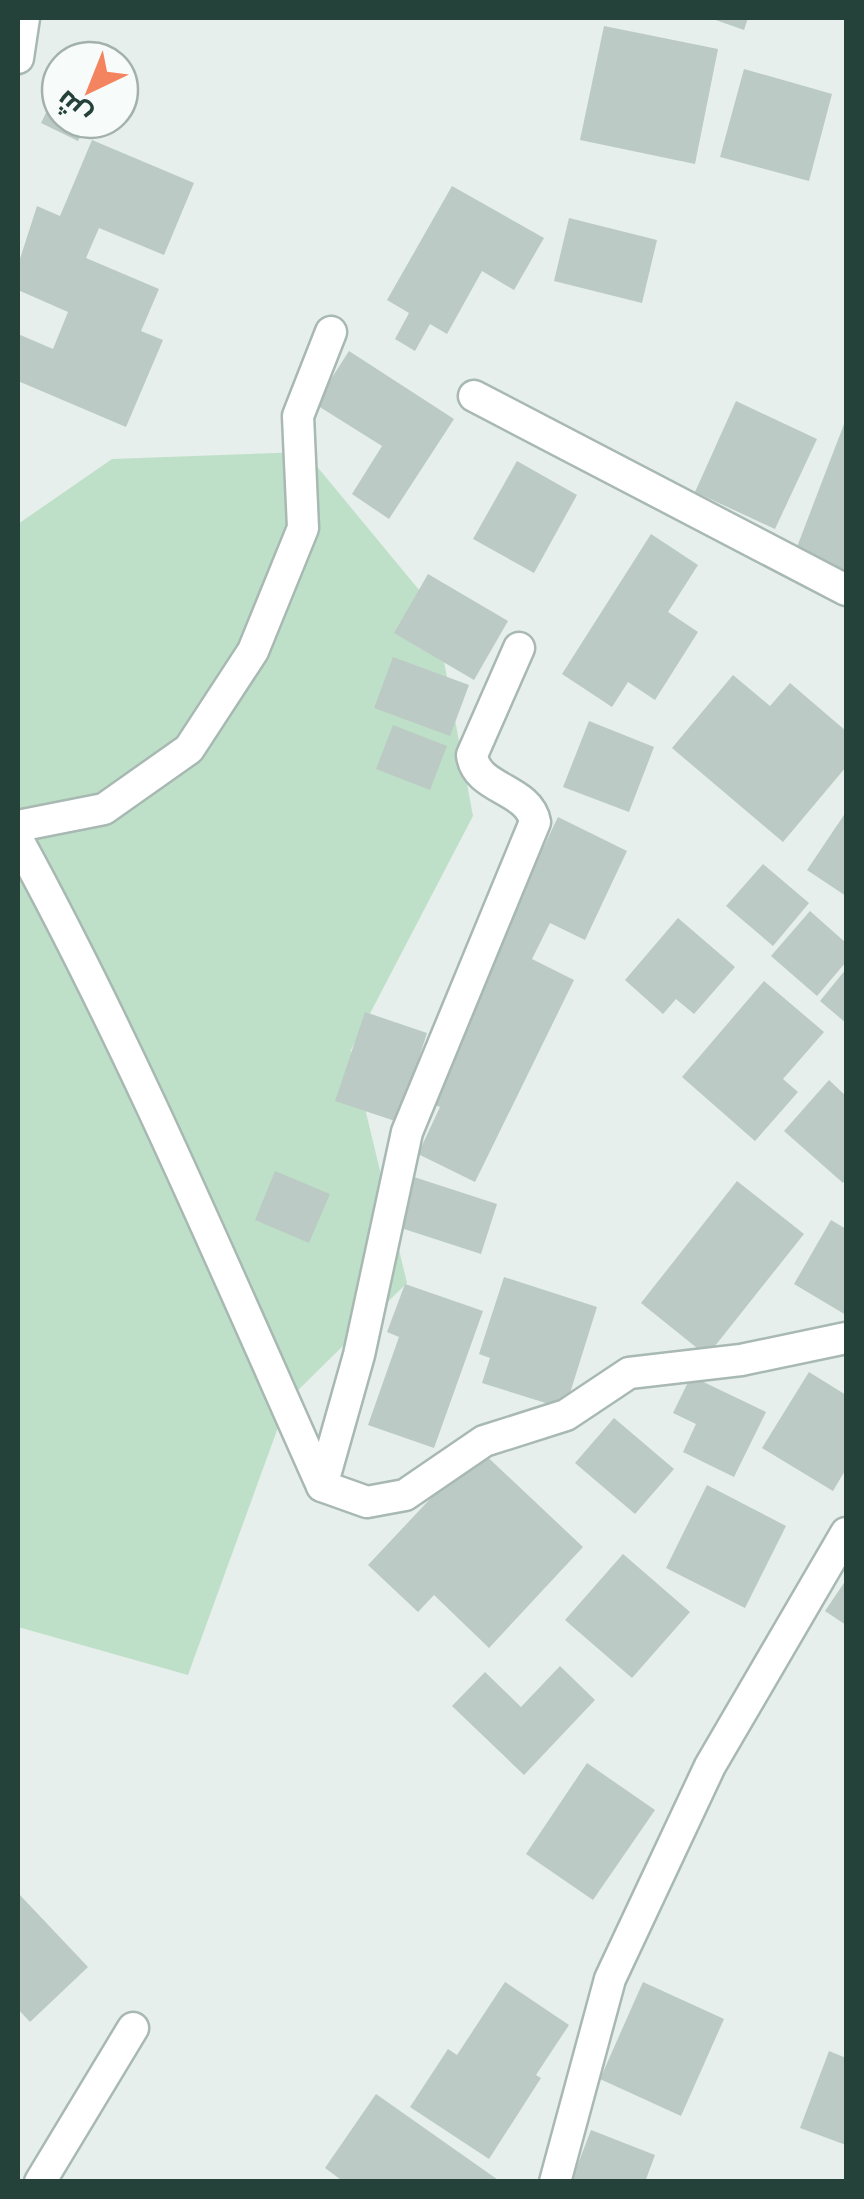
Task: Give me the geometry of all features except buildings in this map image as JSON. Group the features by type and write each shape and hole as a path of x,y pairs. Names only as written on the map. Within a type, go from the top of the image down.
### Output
{"street":[{"path":"18,58 24,18"},
{"path":"18,826 104,809 189,749 253,652 304,528 298,416 331,332"},
{"path":"474,396 846,590"},
{"path":"322,1486 359,1355 407,1132 535,822 533,810 522,800 479,774 472,755 518,648"},
{"path":"18,840 64,924 177,1164 322,1486 368,1502 405,1496 484,1441 566,1415 630,1373 741,1360 846,1338"},
{"path":"555,2182 610,1979 710,1766 846,1533"},
{"path":"40,2182 133,2028"}],"green space":[{"path":"305,452 434,608 473,816 351,1050 407,1283 288,1400 188,1675 18,1627 18,524 112,459"}]}
